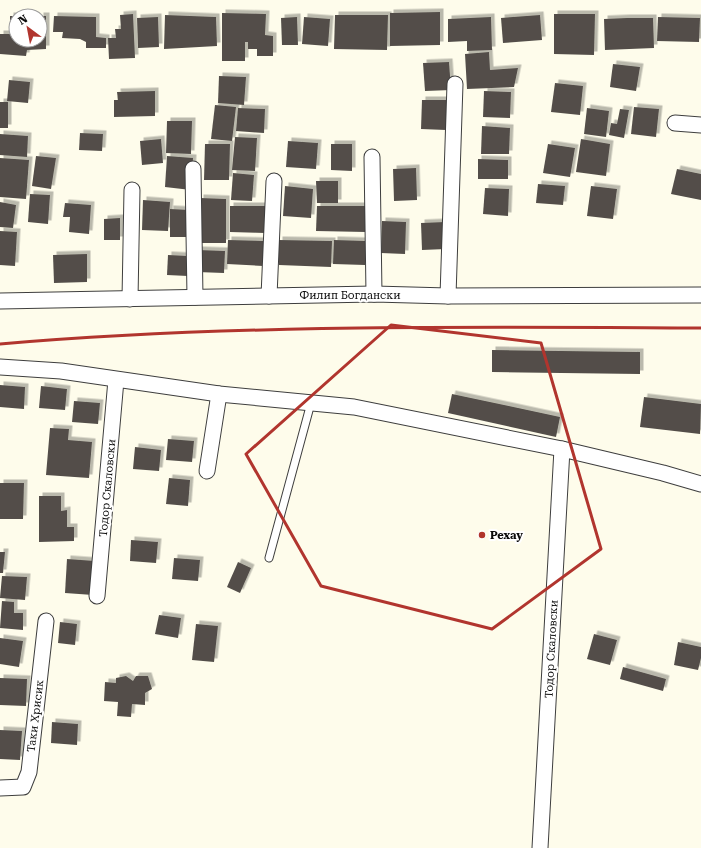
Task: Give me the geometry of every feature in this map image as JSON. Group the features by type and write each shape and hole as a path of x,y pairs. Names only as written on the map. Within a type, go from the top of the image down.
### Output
{"street":[{"path":"448,296 455,84"},
{"path":"675,123 701,125"},
{"path":"372,157 374,294"},
{"path":"193,169 195,297"},
{"path":"269,296 274,181"},
{"path":"130,298 132,190"},
{"name":"Филип Богдански","path":"0,301 374,294 448,296 701,295"},
{"path":"0,367 62,370 116,380 219,394 354,408 562,449 701,484"},
{"name":"Тодор Скаловски","path":"97,596 116,380"},
{"path":"207,470 219,394"},
{"name":"Тодор Скаловски","path":"540,848 562,449"},
{"name":"Таки Хрисик","path":"0,788 23,787 29,772 46,621"}],"lane":[{"path":"269,558 311,404"}],"highlighted area":[{"path":"391,325 541,343 601,549 492,629 321,586 246,454"}],"building":[{"path":"440,12 440,45 390,46 390,13"},
{"path":"222,13 266,14 265,35 273,36 273,56 257,56 257,49 248,49 248,42 245,42 245,61 222,61"},
{"path":"133,14 135,58 109,59 108,38 116,38 115,29 121,29 120,15"},
{"path":"554,14 595,14 594,55 554,54"},
{"path":"165,15 216,17 217,46 164,49"},
{"path":"335,15 388,15 387,50 334,49"},
{"path":"540,15 542,40 503,43 501,18"},
{"path":"54,16 96,17 96,37 106,38 106,48 86,48 86,42 80,39 62,38 63,32 53,32"},
{"path":"158,17 159,47 138,48 137,18"},
{"path":"297,17 298,45 282,45 281,18"},
{"path":"304,17 330,19 328,46 302,44"},
{"path":"491,17 492,50 467,51 467,41 448,42 448,19"},
{"path":"658,17 700,18 699,42 657,41"},
{"path":"653,18 654,48 605,50 604,19"},
{"path":"0,34 8,34 8,48 46,49 27,50 26,56 0,54"},
{"path":"489,52 490,70 518,68 514,87 467,89 465,54"},
{"path":"449,62 451,90 425,91 423,63"},
{"path":"613,64 640,67 636,91 610,87"},
{"path":"219,76 246,77 244,105 218,103"},
{"path":"9,80 30,82 28,103 7,101"},
{"path":"555,83 583,86 580,115 551,112"},
{"path":"155,91 155,116 114,117 114,100 118,100 117,92"},
{"path":"484,91 511,92 510,118 483,117"},
{"path":"422,100 446,100 446,130 421,129"},
{"path":"0,102 8,102 8,128 0,128"},
{"path":"215,105 236,107 232,141 211,139"},
{"path":"634,107 659,109 656,137 631,134"},
{"path":"238,108 265,109 264,133 236,131"},
{"path":"587,108 609,111 606,137 584,134"},
{"path":"620,109 629,110 624,138 609,135 611,123 617,124"},
{"path":"167,121 192,121 191,154 166,153"},
{"path":"482,126 510,128 509,154 481,154"},
{"path":"80,133 103,134 102,151 79,150"},
{"path":"0,134 28,136 27,157 0,155"},
{"path":"235,137 257,138 255,171 232,170"},
{"path":"161,139 163,163 142,165 140,141"},
{"path":"581,139 610,144 606,176 576,172"},
{"path":"288,141 318,143 316,169 286,167"},
{"path":"205,144 230,144 229,180 204,180"},
{"path":"331,144 352,144 352,171 331,170"},
{"path":"548,144 575,148 570,177 543,173"},
{"path":"36,156 56,158 51,189 32,186"},
{"path":"167,156 193,158 191,190 165,187"},
{"path":"0,158 29,160 26,199 0,197"},
{"path":"478,159 508,160 508,179 478,179"},
{"path":"416,168 417,200 394,201 393,169"},
{"path":"677,169 701,174 701,200 671,194"},
{"path":"233,173 254,175 252,201 231,200"},
{"path":"316,181 338,181 338,203 317,203"},
{"path":"538,184 565,186 563,205 536,203"},
{"path":"285,186 313,189 311,218 283,216"},
{"path":"591,186 617,189 613,219 587,216"},
{"path":"485,188 509,189 508,216 483,214"},
{"path":"30,194 50,195 48,224 28,222"},
{"path":"200,198 226,199 226,243 200,243"},
{"path":"143,200 170,202 168,231 142,230"},
{"path":"0,202 16,205 13,228 0,227"},
{"path":"65,203 91,205 89,234 69,232 70,217 63,217"},
{"path":"230,206 265,206 265,233 230,232"},
{"path":"317,206 367,206 366,232 316,231"},
{"path":"170,209 190,210 190,237 170,237"},
{"path":"120,218 120,240 104,240 104,219"},
{"path":"382,221 406,222 405,254 381,253"},
{"path":"445,222 446,249 422,250 421,223"},
{"path":"0,231 17,232 15,266 0,265"},
{"path":"228,240 263,241 263,266 227,264"},
{"path":"279,240 332,241 331,267 279,265"},
{"path":"334,240 366,241 365,265 333,264"},
{"path":"198,250 225,251 224,273 197,272"},
{"path":"87,254 87,282 54,283 53,255"},
{"path":"168,255 188,256 188,276 167,275"},
{"path":"492,350 640,352 640,374 492,372"},
{"path":"0,385 25,387 24,409 0,407"},
{"path":"41,386 67,389 65,410 39,408"},
{"path":"452,394 560,417 556,437 448,413"},
{"path":"644,397 701,404 700,434 640,427"},
{"path":"74,401 100,403 98,424 72,422"},
{"path":"50,428 69,429 68,440 92,442 89,478 46,475"},
{"path":"168,439 194,441 192,462 166,460"},
{"path":"135,447 161,450 159,471 133,469"},
{"path":"169,478 190,480 188,506 166,504"},
{"path":"0,483 24,483 23,519 0,519"},
{"path":"39,496 61,496 61,511 67,510 67,527 74,527 74,541 39,542"},
{"path":"131,540 158,542 156,563 130,561"},
{"path":"0,552 5,552 3,573 0,573"},
{"path":"174,558 200,560 198,581 172,579"},
{"path":"67,559 95,561 93,595 65,593"},
{"path":"238,562 251,568 240,593 227,587"},
{"path":"2,576 27,577 25,600 0,598"},
{"path":"2,601 14,602 14,613 23,613 23,630 0,628"},
{"path":"159,615 181,618 178,638 155,634"},
{"path":"60,622 77,624 75,645 58,643"},
{"path":"196,624 218,626 214,662 192,660"},
{"path":"594,634 617,640 610,665 587,659"},
{"path":"0,638 23,641 19,667 0,664"},
{"path":"678,642 701,647 701,658 698,670 674,665"},
{"path":"623,667 666,679 663,691 620,679"},
{"path":"126,676 133,681 136,676 148,676 152,689 145,693 145,705 132,704 131,717 117,716 118,702 104,701 105,682 116,683 116,678"},
{"path":"0,678 27,679 26,706 0,705"},
{"path":"52,722 78,724 77,745 51,743"},
{"path":"0,730 22,731 20,760 0,759"}],"railway":[{"path":"0,344 175,333 262,330 438,327 701,328"}],"place":[{"name":"Рехау","path":"482,535"}]}
